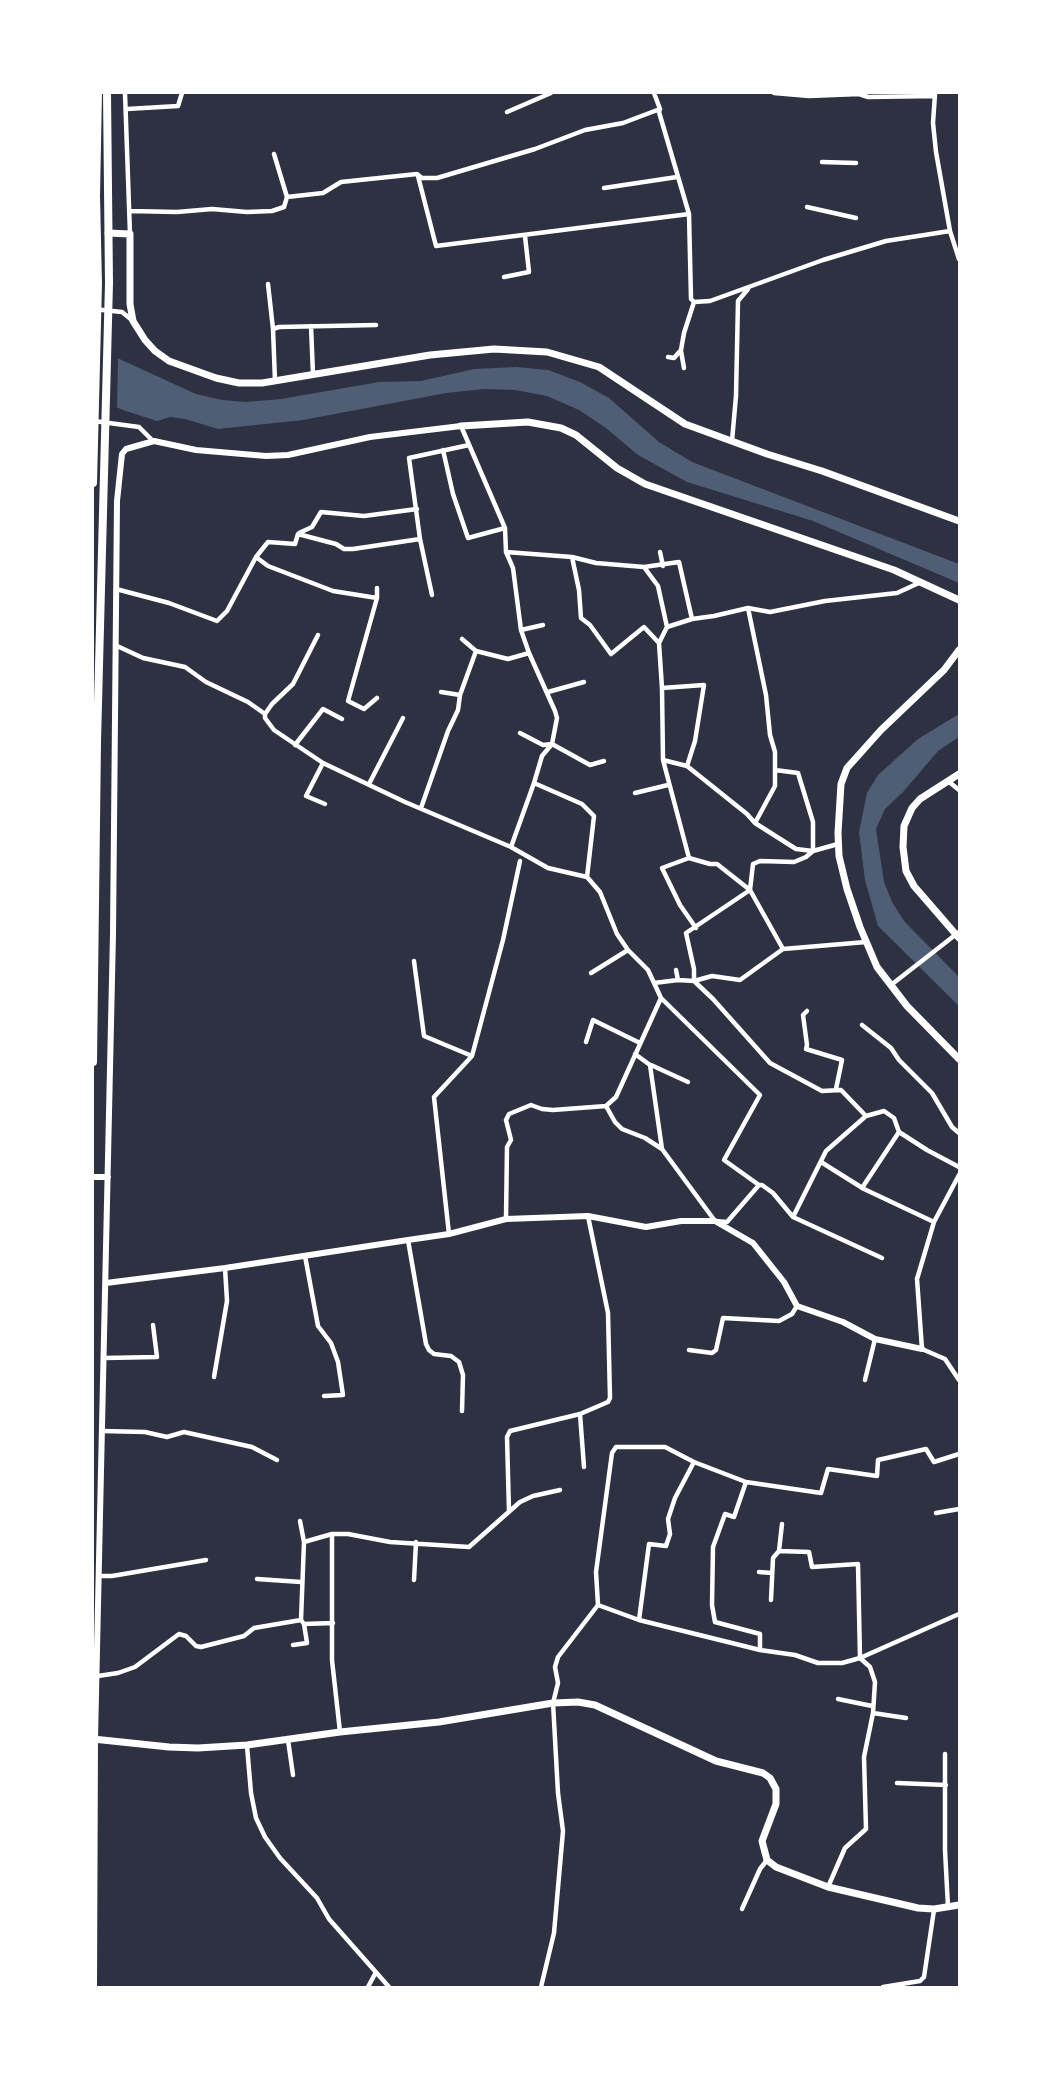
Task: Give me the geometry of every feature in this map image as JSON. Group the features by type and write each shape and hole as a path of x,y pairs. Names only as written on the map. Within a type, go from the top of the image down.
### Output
{"highway":[{"path":"93,484 98,283 94,231 98,93"},
{"path":"93,1062 97,738 109,283 107,93"}],"main road":[{"path":"108,233 130,233 129,292 133,321 156,351 169,361 228,381 275,382 388,361 463,351 494,349 547,352 599,367 685,424 959,521"},
{"path":"461,426 528,422 561,428 576,435 617,468 645,484 853,555 923,582 959,600"},
{"path":"959,650 944,670 847,768 839,801 838,844 847,889 866,942 890,986 959,1059"},
{"path":"958,935 914,886 906,870 903,847 904,826 912,808 920,799 959,774"},
{"path":"94,1739 169,1747 247,1745 340,1732 401,1727 553,1703 578,1702 595,1705 716,1761 763,1773 770,1778 776,1789 776,1804 762,1841 767,1860 776,1867 828,1887 918,1908 934,1909 959,1905"}],"street":[{"path":"125,93 130,233"},
{"path":"127,109 178,106 182,93"},
{"path":"508,112 551,93"},
{"path":"654,93 689,215 691,299 694,302"},
{"path":"774,93 809,96 859,94 868,97 935,94 933,123 936,152 950,231 959,259"},
{"path":"287,197 323,193 341,182 417,174 422,178 437,178 535,149 584,130 623,123 660,109"},
{"path":"130,211 177,212 212,209 247,212 272,211 284,207 287,197 274,154"},
{"path":"822,162 856,163"},
{"path":"417,174 431,236 436,246 689,215"},
{"path":"604,188 677,177"},
{"path":"807,207 856,218"},
{"path":"694,302 710,301 823,260 886,241 950,231"},
{"path":"504,277 529,272 525,236"},
{"path":"954,242 959,246"},
{"path":"268,284 275,382"},
{"path":"732,442 738,302 748,288"},
{"path":"684,368 681,350 694,302"},
{"path":"93,309 122,312 133,321"},
{"path":"273,329 376,325"},
{"path":"311,326 313,375"},
{"path":"668,357 674,358 681,350"},
{"path":"93,421 139,427 154,441"},
{"path":"94,1987 94,1739 98,1676 113,934 117,480 122,454 126,449 154,441 196,450 266,456 370,437 461,426 505,528 506,552 513,568 522,630 557,718 552,744 542,756 512,847"},
{"path":"432,595 420,539 409,458 469,445"},
{"path":"443,450 453,494 468,538 505,528"},
{"path":"93,476 117,480"},
{"path":"115,589 169,603 217,621 227,611 256,556 268,542 295,544 298,534 312,527 321,512 364,516 417,509"},
{"path":"298,534 336,544 344,549 379,547 420,539"},
{"path":"506,552 572,557 596,563 645,567 679,562 692,618"},
{"path":"660,552 663,566"},
{"path":"256,556 268,566 290,573 314,586 377,598"},
{"path":"572,557 579,590 581,618 590,625 611,654 643,627 659,643"},
{"path":"645,567 658,586 667,627 659,643 663,760 689,858"},
{"path":"667,627 692,618 748,608 770,612 825,601 897,593 923,582"},
{"path":"377,588 377,598 348,701 364,709 377,698"},
{"path":"748,608 775,752 775,786 755,823"},
{"path":"522,630 543,625"},
{"path":"265,714 293,684 318,635"},
{"path":"463,639 476,651 508,659 529,653"},
{"path":"114,645 143,658 184,667 206,682 248,702 265,714 274,730 323,763 512,847 548,868 587,877 600,892 628,950 648,970 661,998 760,1095 724,1160 773,1193 793,1217 882,1258"},
{"path":"421,808 458,710 460,695 476,651"},
{"path":"548,692 584,682"},
{"path":"662,688 705,685 695,741 687,766"},
{"path":"441,691 460,695"},
{"path":"295,745 323,709 342,719"},
{"path":"369,784 403,718"},
{"path":"520,733 543,745 552,744 590,765 604,761"},
{"path":"663,760 687,766 755,823 796,849 813,851 838,844"},
{"path":"323,763 306,796 325,804"},
{"path":"775,770 798,772 813,822 813,851 794,862 760,861 753,864 750,890 686,933 694,981 770,1063 822,1091 841,1090 866,1116"},
{"path":"948,780 959,790"},
{"path":"534,783 582,804 594,817 587,877"},
{"path":"635,793 668,785"},
{"path":"696,928 680,905 662,868 689,858 717,864 750,890 783,949"},
{"path":"449,1234 435,1097 472,1056 503,940 520,860"},
{"path":"890,986 958,935"},
{"path":"653,982 694,981 712,976 740,980 783,949 866,942"},
{"path":"591,974 628,950"},
{"path":"414,961 424,1036 472,1056"},
{"path":"677,970 678,980"},
{"path":"506,1219 507,1147 511,1140 506,1120 509,1114 531,1105 553,1110 606,1106 617,1097 661,998"},
{"path":"807,1011 803,1015 806,1049 842,1060 835,1089"},
{"path":"586,1042 593,1020 640,1043"},
{"path":"862,1025 891,1048 899,1060 932,1093 952,1127 959,1133"},
{"path":"635,1054 650,1065 688,1082"},
{"path":"650,1065 662,1150"},
{"path":"606,1106 622,1129 645,1138 662,1150 715,1220 752,1243 784,1282 797,1306 843,1322 875,1339 922,1349 945,1359 959,1380"},
{"path":"793,1217 827,1151 866,1116 884,1111 894,1118 900,1132 959,1167"},
{"path":"862,1188 900,1132"},
{"path":"821,1162 862,1188 934,1222"},
{"path":"922,1349 916,1279 934,1222 959,1175"},
{"path":"93,1177 108,1177"},
{"path":"106,1283 449,1234 506,1219 588,1216 646,1227 681,1221 727,1222 759,1185"},
{"path":"509,1511 507,1437 510,1431 580,1414 608,1402 611,1398 608,1313 588,1216"},
{"path":"408,1240 426,1344 434,1353 451,1356 459,1362 464,1375 462,1411"},
{"path":"305,1255 318,1326 331,1343 338,1362 343,1395 324,1396"},
{"path":"214,1377 227,1301 225,1268"},
{"path":"689,1350 712,1353 716,1350 723,1318 779,1321 792,1314 797,1306"},
{"path":"104,1358 157,1357 153,1325"},
{"path":"865,1380 875,1339"},
{"path":"580,1414 584,1466"},
{"path":"102,1431 145,1432 167,1437 184,1432 252,1447 277,1460"},
{"path":"541,1987 554,1933 563,1831 553,1703 558,1683 555,1667 558,1657 598,1605 596,1572 612,1452 616,1447 665,1447 694,1462 746,1482 821,1493 828,1469 877,1476 878,1460 926,1449 933,1462 959,1454"},
{"path":"639,1620 649,1544 666,1546 670,1534 668,1518 694,1462"},
{"path":"746,1482 734,1517 725,1514 713,1547 712,1605 715,1622 761,1634 760,1650"},
{"path":"304,1542 332,1534 348,1534 390,1542 469,1547 520,1502 560,1490"},
{"path":"93,1506 101,1506"},
{"path":"936,1513 959,1509"},
{"path":"293,1645 307,1643 301,1582 304,1542 300,1521"},
{"path":"771,1600 773,1558 779,1551 782,1524"},
{"path":"332,1534 332,1660 340,1732"},
{"path":"414,1580 416,1542"},
{"path":"779,1551 809,1552 812,1567 858,1564 860,1658 870,1667 875,1682 873,1713 864,1757 866,1829 845,1848 828,1887"},
{"path":"100,1576 206,1560"},
{"path":"759,1572 772,1573"},
{"path":"257,1579 301,1582"},
{"path":"598,1605 639,1620 760,1650 795,1655 818,1663 842,1663 860,1658 959,1614"},
{"path":"98,1676 135,1667 179,1634 201,1647 244,1636 254,1628 303,1622 333,1623"},
{"path":"838,1699 873,1706"},
{"path":"873,1713 906,1718"},
{"path":"288,1740 293,1775"},
{"path":"247,1745 251,1793 256,1818 265,1837 280,1858 317,1898 329,1919 389,1987"},
{"path":"945,1754 948,1907"},
{"path":"897,1783 946,1785"},
{"path":"742,1909 767,1860"},
{"path":"876,1987 920,1981 924,1977 934,1909"},
{"path":"368,1987 376,1972"}],"water":[{"path":"115,357 196,394 245,402 281,399 379,382 421,381 474,369 516,367 548,370 580,382 609,398 659,442 692,462 959,564 959,583 813,521 687,482 638,455 579,410 547,396 515,390 484,389 446,393 303,420 218,429 170,417 157,421 93,397"},
{"path":"959,714 959,737 938,751 885,809 876,829 884,882 892,902 904,921 959,977 959,1006 878,926 865,880 859,832 867,793 878,775 918,739"}],"pier":[{"path":"93,333 118,355 117,411 93,400"}]}
